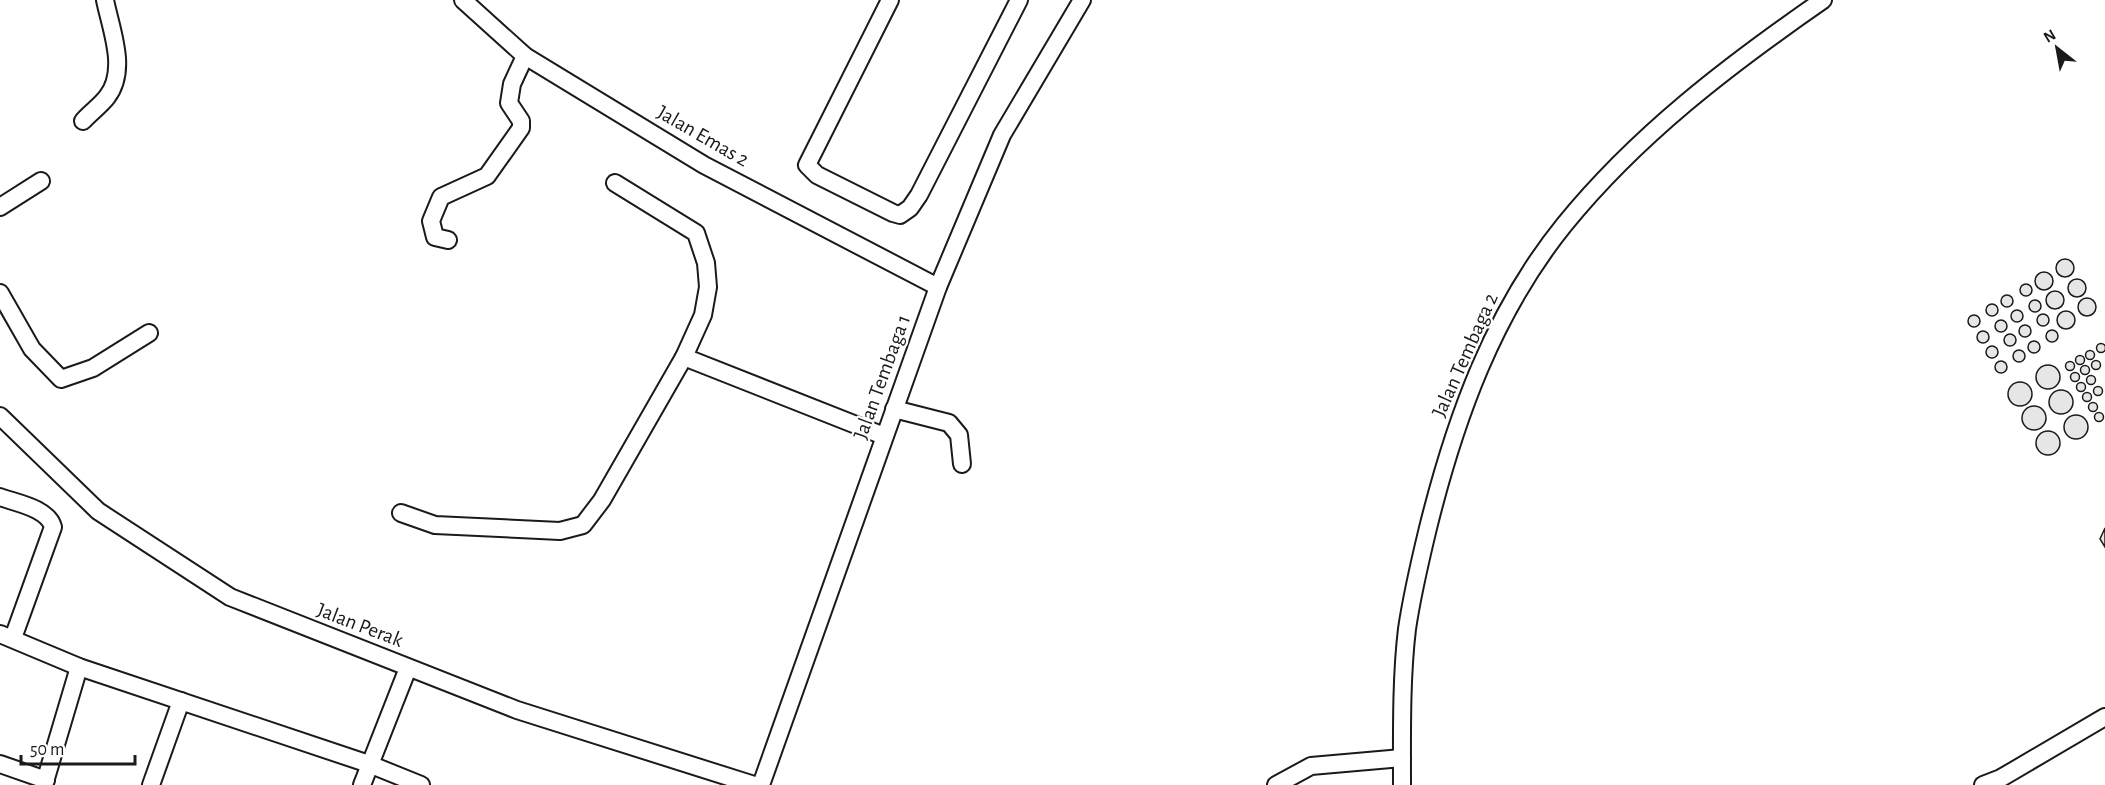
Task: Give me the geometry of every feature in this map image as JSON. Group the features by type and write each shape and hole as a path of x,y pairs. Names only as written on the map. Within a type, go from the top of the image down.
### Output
{"street":[{"path":"82,121 107,96 115,81 117,61 114,34 105,0"},
{"name":"Jalan Emas 2","path":"463,0 525,56 704,165 938,287"},
{"path":"890,0 807,165 818,176 893,213 900,214 910,208 919,195 1019,0"},
{"name":"Jalan Tembaga 2","path":"1402,785 1407,631 1417,575 1442,472 1471,388 1507,309 1564,226 1616,166 1673,113 1750,50 1823,0"},
{"name":"Jalan Tembaga 1","path":"761,785 938,287 1002,135 1079,1"},
{"path":"448,240 435,237 431,221 441,197 488,176 521,128 521,121 509,103 512,84 525,56"},
{"path":"0,207 41,181"},
{"path":"401,513 435,525 560,531 583,525 602,500 684,357 703,315 708,287 706,263 696,233 615,183"},
{"path":"0,293 32,349 61,379 93,368 149,333"},
{"path":"684,357 884,436"},
{"path":"894,409 949,423 959,435 962,464"},
{"name":"Jalan Perak","path":"0,416 98,511 230,597 517,710 753,785"},
{"path":"0,496 43,512 52,521 53,526 6,636 79,668 369,764 421,785"},
{"path":"0,764 45,782 79,668"},
{"path":"362,785 408,668"},
{"path":"151,785 181,701"},
{"path":"1983,785 2001,778 2105,717"},
{"path":"1276,785 1311,766 1402,758"}],"building":[{"path":"2065,259 2071,262 2074,268 2071,274 2065,277 2059,274 2056,268 2059,262"},
{"path":"2044,272 2050,275 2053,281 2050,287 2044,290 2038,287 2035,281 2038,275"},
{"path":"2077,279 2083,282 2086,288 2083,294 2077,297 2071,294 2068,288 2071,282"},
{"path":"2028,284 2031,285 2031,295 2024,296 2021,295 2020,288 2021,285"},
{"path":"2055,291 2061,294 2064,300 2061,306 2055,309 2049,306 2046,300 2049,294"},
{"path":"2009,295 2012,296 2012,306 2005,307 2002,306 2001,299 2002,296"},
{"path":"2087,298 2093,301 2096,307 2093,313 2087,316 2081,313 2078,307 2081,301"},
{"path":"2037,300 2041,306 2037,312 2033,312 2029,304"},
{"path":"1994,304 1997,305 1997,315 1990,316 1987,315 1986,308 1987,305"},
{"path":"2019,310 2022,311 2022,321 2015,322 2012,321 2011,314 2012,311"},
{"path":"2066,311 2072,314 2075,320 2072,326 2066,329 2060,326 2057,320 2060,314"},
{"path":"2045,314 2048,315 2048,325 2041,326 2038,325 2037,318 2038,315"},
{"path":"1976,315 1979,316 1979,326 1972,327 1969,326 1968,319 1969,316"},
{"path":"2003,320 2006,321 2006,331 1999,332 1996,331 1995,324 1996,321"},
{"path":"2027,325 2030,326 2030,336 2023,337 2020,336 2019,329 2020,326"},
{"path":"2054,330 2057,331 2057,341 2050,342 2047,341 2046,334 2047,331"},
{"path":"1985,331 1988,332 1988,342 1981,343 1978,342 1977,335 1978,332"},
{"path":"2012,334 2015,335 2015,345 2008,346 2005,345 2004,338 2005,335"},
{"path":"2036,341 2039,342 2039,352 2032,353 2029,352 2028,345 2029,342"},
{"path":"2101,344 2105,348 2101,352 2097,348"},
{"path":"1994,346 1997,347 1997,357 1990,358 1987,357 1986,350 1987,347"},
{"path":"2021,350 2024,351 2024,361 2017,362 2014,361 2013,354 2014,351"},
{"path":"2090,351 2094,355 2090,359 2086,355"},
{"path":"2080,356 2084,360 2080,364 2076,360"},
{"path":"2003,361 2006,362 2006,372 1999,373 1996,372 1995,365 1996,362"},
{"path":"2096,361 2100,365 2096,369 2092,365"},
{"path":"2070,362 2074,366 2070,370 2066,366"},
{"path":"2043,365 2053,365 2060,372 2060,382 2053,389 2043,389 2036,382 2036,372"},
{"path":"2085,366 2089,370 2085,374 2081,370"},
{"path":"2075,373 2079,377 2075,381 2071,377"},
{"path":"2091,376 2095,380 2091,384 2087,380"},
{"path":"2015,382 2025,382 2032,389 2032,399 2025,406 2015,406 2008,399 2008,389"},
{"path":"2081,383 2085,387 2081,391 2077,387"},
{"path":"2098,387 2102,391 2098,395 2094,391"},
{"path":"2056,390 2066,390 2073,397 2073,407 2066,414 2056,414 2049,407 2049,397"},
{"path":"2087,393 2091,397 2087,401 2083,397"},
{"path":"2093,403 2097,407 2093,411 2089,407"},
{"path":"2029,406 2039,406 2046,413 2046,423 2039,430 2029,430 2022,423 2022,413"},
{"path":"2099,413 2103,417 2099,421 2095,417"},
{"path":"2071,415 2081,415 2088,422 2088,432 2081,439 2071,439 2064,432 2064,422"},
{"path":"2043,431 2053,431 2060,438 2060,448 2053,455 2043,455 2036,448 2036,438"},
{"path":"2105,528 2105,547 2100,539"}]}
